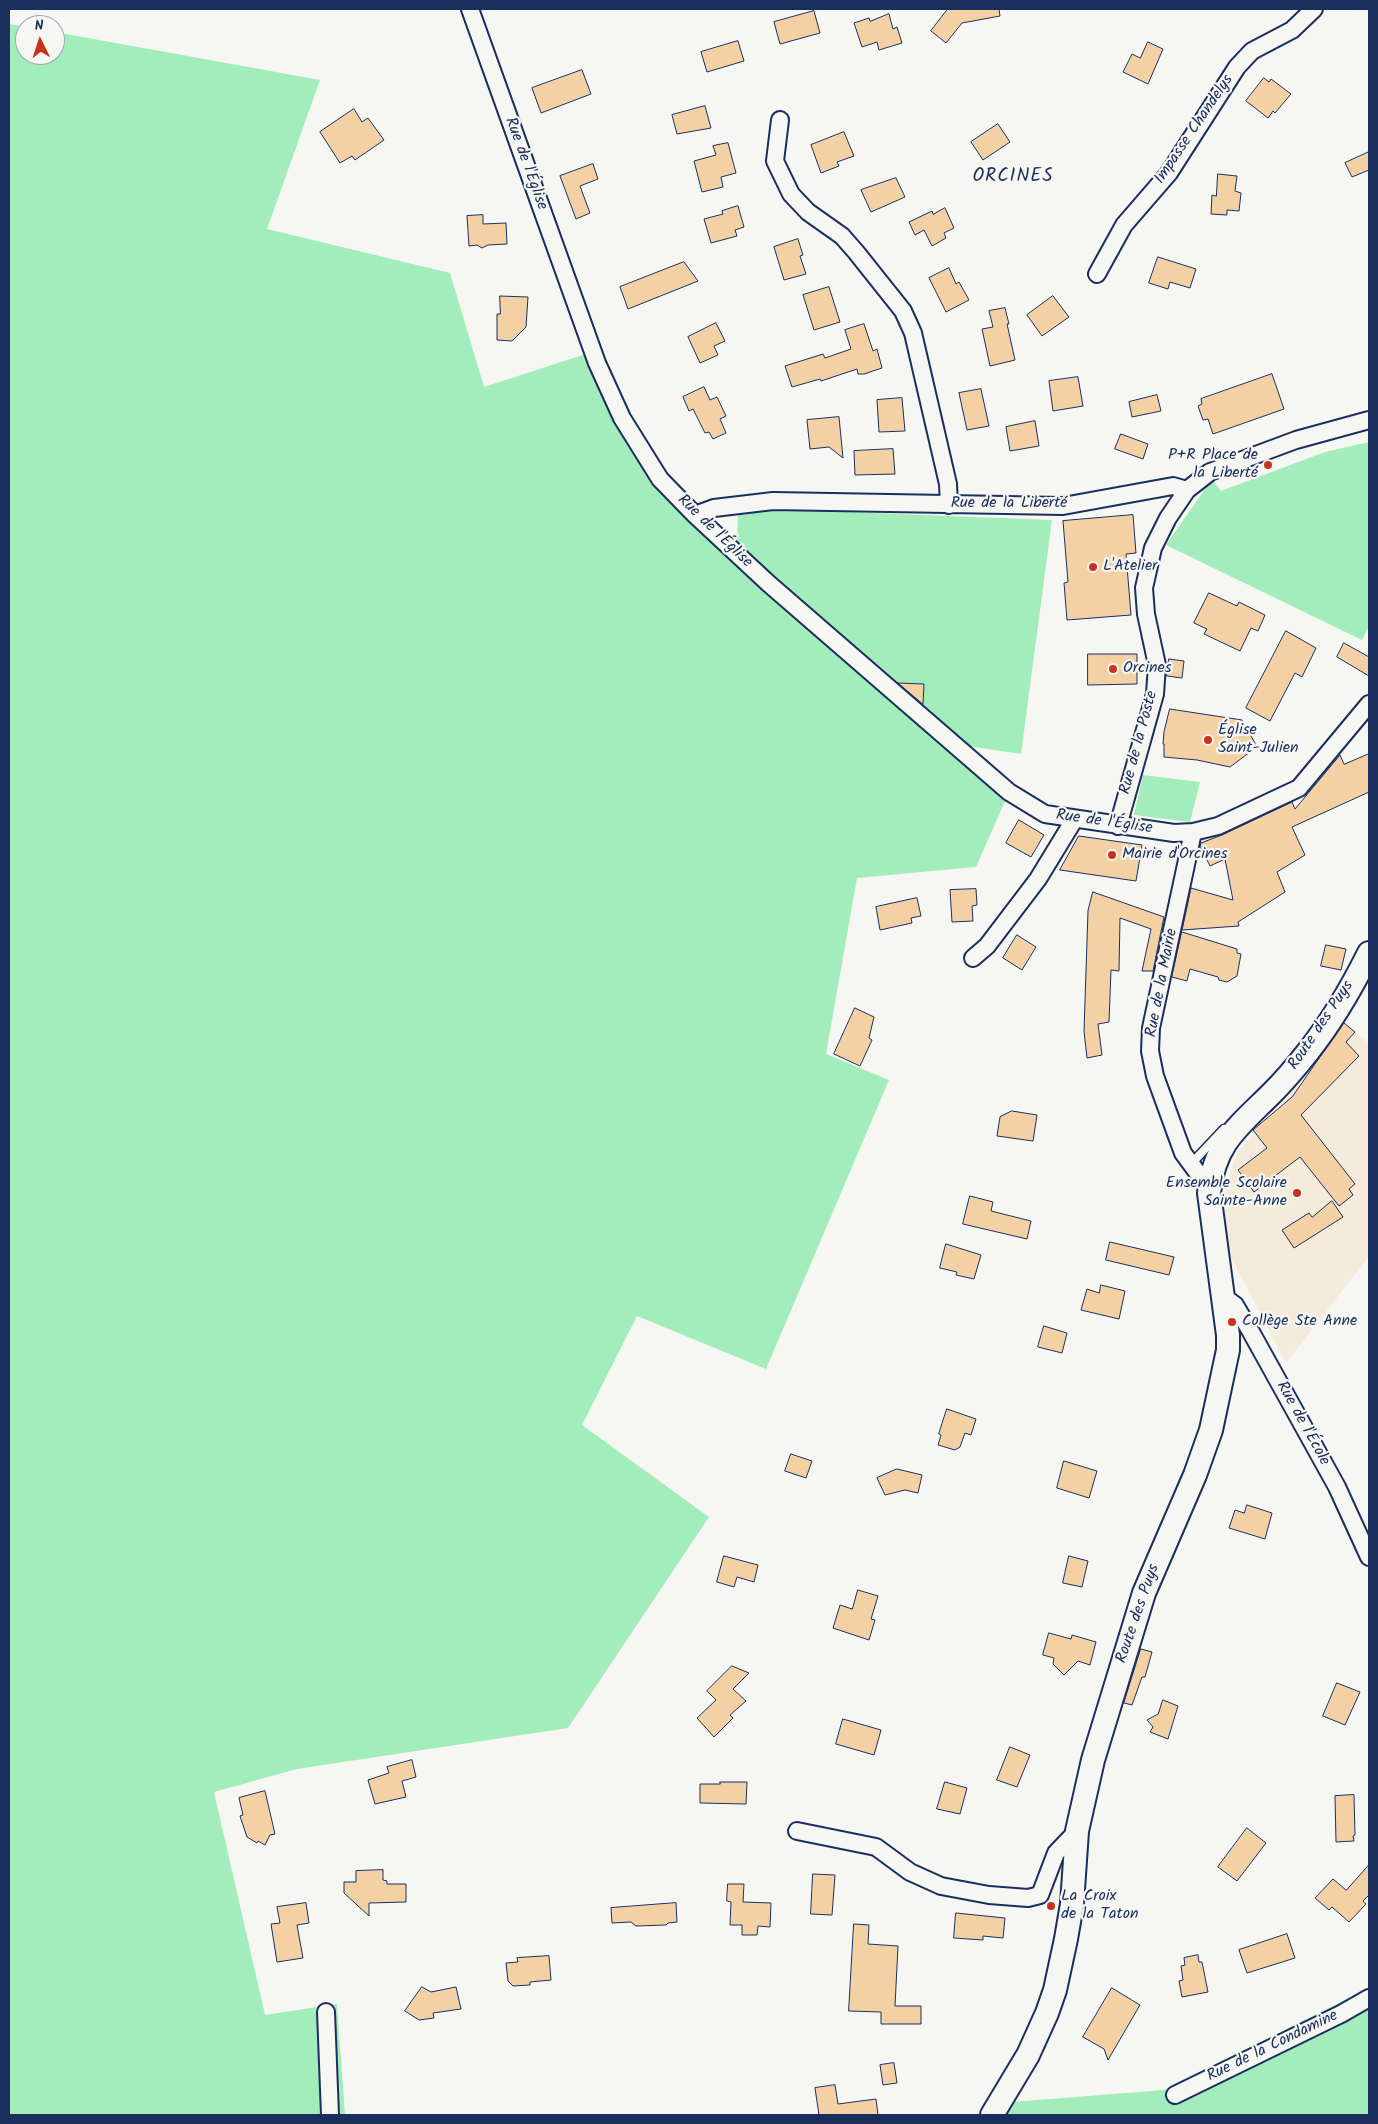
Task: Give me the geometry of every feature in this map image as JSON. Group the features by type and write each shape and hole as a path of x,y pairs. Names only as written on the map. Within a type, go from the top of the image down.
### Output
{"main road":[{"name":"Route des Puys","path":"992,2115 1028,2055 1055,1990 1070,1913 1077,1831 1093,1760 1124,1653 1144,1593 1211,1430 1228,1350 1228,1335 1210,1202 1210,1178 1230,1134 1247,1115 1271,1094 1309,1051 1369,953"}],"street":[{"name":"Rue de l'Église","path":"470,9 597,363 622,418 660,479 695,515 768,583 1009,792 1045,814 1074,820 1174,833 1193,832 1218,826 1299,788 1369,704"},
{"name":"Impasse Chandelys","path":"1097,274 1124,226 1169,173 1237,66 1252,51 1292,30 1314,9"},
{"path":"780,120 775,161 791,194 808,212 842,236 903,311 913,334 948,484 949,505"},
{"path":"1187,490 1210,472 1296,440 1369,420"},
{"name":"Rue de la Liberté","path":"695,515 714,508 773,501 1063,506 1173,486 1187,490"},
{"name":"Rue de la Poste","path":"1118,826 1155,694 1157,664 1146,614 1144,588 1153,548 1168,518 1187,490"},
{"path":"973,958 988,946 1038,879 1074,820"},
{"name":"Rue de la Mairie","path":"1193,832 1151,1028 1150,1051 1158,1084 1183,1153 1197,1172 1210,1178"},
{"name":"Rue de l'École","path":"1224,1297 1235,1305 1260,1349 1336,1487 1369,1557"},
{"path":"797,1831 876,1847 910,1872 941,1886 989,1895 1028,1898 1040,1895 1056,1853 1077,1831"},
{"name":"Rue de la Condamine","path":"1175,2095 1341,2014 1369,1998"},
{"path":"326,2012 330,2115"}],"lane":[{"name":"Route des Puys","path":"1191,1164 1223,1130 1247,1115"}],"shaded area":[{"name":"Ensemble Scolaire Sainte-Anne","path":"1341,1021 1369,1043 1369,1259 1367,1259 1286,1363 1230,1255 1223,1204 1227,1182 1237,1153 1307,1077"}],"green space":[{"path":"9,24 15,25 15,65 65,65 65,34 320,80 267,229 450,273 484,387 592,352 660,479 1009,792 976,867 857,878 826,1054 889,1080 766,1369 637,1316 582,1425 709,1517 568,1728 297,1769 214,1792 265,2015 337,2004 345,2115 9,2115"},
{"path":"1369,442 1369,626 1362,640 1166,545 1212,479 1221,491 1325,452"},
{"path":"770,509 1052,520 1021,754 961,745 737,544 738,514"},
{"path":"1143,775 1200,782 1190,822 1134,815"},
{"path":"1369,1988 1369,2115 992,2115 1012,2102 1164,2090"}],"building":[{"path":"948,9 999,9 1000,16 962,23 946,43 931,31"},
{"path":"814,11 820,33 780,44 774,22"},
{"path":"889,14 893,29 897,27 902,43 879,50 877,42 862,47 854,23 869,18 870,21"},
{"path":"738,41 744,61 707,72 701,52"},
{"path":"1148,42 1163,49 1148,84 1123,72 1132,54 1140,58"},
{"path":"582,70 591,94 541,113 532,88"},
{"path":"1264,78 1269,82 1271,79 1291,94 1275,113 1273,111 1268,118 1246,101"},
{"path":"705,106 711,128 677,134 672,115"},
{"path":"354,109 362,122 368,118 384,140 355,160 352,156 340,163 320,132"},
{"path":"998,124 1010,142 983,160 971,142"},
{"path":"844,132 854,156 837,162 839,166 821,173 811,145"},
{"path":"728,143 736,173 721,177 723,187 702,192 694,161 716,155 713,146"},
{"path":"1369,152 1369,170 1352,177 1345,163"},
{"path":"593,164 598,179 580,186 590,213 576,219 560,176"},
{"path":"1218,174 1237,176 1235,191 1241,193 1239,211 1227,210 1227,215 1211,214 1212,195 1216,196"},
{"path":"896,178 905,197 871,212 861,190"},
{"path":"738,206 744,227 735,230 737,236 711,243 704,219 723,214 722,211"},
{"path":"945,208 954,228 944,233 946,238 932,246 924,230 915,235 909,222 932,211 933,214"},
{"path":"483,215 483,224 506,223 507,244 488,245 482,248 477,245 469,246 467,216"},
{"path":"798,239 803,255 800,256 806,274 784,280 774,247"},
{"path":"1158,257 1196,269 1190,288 1170,282 1168,289 1149,283"},
{"path":"684,262 698,281 628,309 620,287"},
{"path":"949,268 956,284 959,282 969,300 946,312 929,278"},
{"path":"829,287 840,322 814,330 803,295"},
{"path":"500,296 528,297 526,327 512,341 497,340 497,314 500,314"},
{"path":"1053,296 1069,317 1042,336 1027,315"},
{"path":"1005,308 1015,360 990,366 982,329 993,327 989,311"},
{"path":"716,323 725,341 714,346 718,355 700,363 688,337"},
{"path":"864,324 873,351 877,349 882,368 864,374 858,374 857,369 821,381 820,379 792,387 785,366 823,354 825,358 851,349 845,330"},
{"path":"1272,374 1284,409 1213,434 1208,419 1203,420 1198,406 1202,404 1201,399"},
{"path":"1078,377 1083,406 1053,411 1049,381"},
{"path":"704,387 710,400 717,397 726,416 720,419 726,433 713,439 709,432 705,433 693,409 689,411 683,397"},
{"path":"981,389 989,426 967,430 959,393"},
{"path":"1157,395 1161,411 1132,417 1129,402"},
{"path":"902,398 905,431 879,432 877,400"},
{"path":"839,417 843,458 829,447 810,449 807,420"},
{"path":"1035,421 1039,446 1010,451 1006,427"},
{"path":"1121,434 1148,444 1143,459 1115,449"},
{"path":"893,449 895,474 855,475 854,451"},
{"name":"L'Atelier","path":"1133,515 1136,553 1126,554 1131,615 1067,620 1064,583 1068,582 1063,521"},
{"path":"1209,593 1237,606 1239,602 1265,615 1258,631 1251,628 1240,651 1204,634 1207,629 1194,623"},
{"path":"1286,631 1316,648 1302,677 1295,673 1270,721 1246,708"},
{"path":"1344,643 1369,657 1369,676 1337,657"},
{"name":"Orcines","path":"1088,654 1137,654 1137,684 1088,685"},
{"path":"1169,659 1184,661 1182,678 1167,676"},
{"path":"898,683 924,684 923,704"},
{"name":"Église Saint-Julien","path":"1170,709 1242,720 1255,743 1254,749 1230,767 1197,760 1164,757 1164,732"},
{"path":"1369,754 1369,792 1292,827 1305,855 1277,872 1285,892 1238,922 1239,926 1182,930 1191,888 1233,900 1225,859 1210,866 1200,846 1201,843 1292,802 1295,809 1340,755 1344,764"},
{"path":"1019,820 1044,835 1031,857 1006,843"},
{"name":"Mairie d'Orcines","path":"1079,836 1142,845 1136,881 1060,870"},
{"path":"976,889 977,905 972,906 973,921 952,922 950,890"},
{"path":"1093,892 1164,917 1153,971 1142,971 1151,929 1120,918 1119,971 1111,970 1109,1022 1098,1024 1102,1055 1087,1058 1084,1031 1088,911"},
{"path":"917,898 921,916 911,918 912,923 880,930 876,907"},
{"path":"1182,932 1237,949 1237,953 1241,954 1237,976 1227,982 1219,980 1218,977 1190,969 1187,981 1172,977"},
{"path":"1017,935 1036,947 1022,970 1003,958"},
{"path":"1326,945 1346,949 1341,970 1321,966"},
{"path":"855,1008 874,1017 869,1038 872,1040 860,1066 834,1054"},
{"path":"1344,1023 1355,1032 1346,1042 1359,1056 1301,1115 1355,1184 1349,1189 1353,1195 1339,1206 1300,1157 1254,1192 1238,1170 1267,1148 1253,1130 1292,1097"},
{"path":"1012,1111 1037,1115 1033,1141 997,1136 1000,1117"},
{"path":"970,1196 993,1202 991,1211 1031,1221 1027,1239 963,1224"},
{"path":"1332,1201 1343,1217 1294,1248 1282,1230 1309,1213 1312,1217"},
{"path":"1110,1242 1174,1257 1169,1275 1106,1260"},
{"path":"946,1244 981,1255 974,1279 956,1275 957,1272 940,1268"},
{"path":"1101,1285 1125,1291 1119,1319 1081,1310 1087,1289 1099,1293"},
{"path":"1044,1326 1067,1333 1062,1353 1038,1347"},
{"path":"947,1409 976,1419 971,1435 965,1433 960,1447 955,1450 938,1445 941,1435 939,1434"},
{"path":"791,1454 812,1461 806,1478 785,1471"},
{"path":"1064,1461 1097,1471 1089,1498 1057,1488"},
{"path":"897,1469 922,1475 918,1493 905,1490 885,1495 877,1478"},
{"path":"1247,1505 1272,1513 1265,1539 1229,1528 1235,1510 1244,1513"},
{"path":"724,1556 758,1565 754,1582 737,1577 734,1587 717,1582"},
{"path":"1069,1556 1088,1561 1082,1587 1063,1583"},
{"path":"858,1590 878,1596 871,1619 875,1620 869,1640 833,1628 840,1605 852,1609"},
{"path":"1049,1633 1071,1639 1072,1635 1096,1642 1090,1665 1078,1661 1064,1675 1053,1664 1054,1658 1043,1655"},
{"path":"1141,1649 1152,1652 1145,1677 1142,1677 1132,1705 1124,1703"},
{"path":"732,1666 749,1673 733,1689 746,1701 730,1715 733,1718 714,1737 697,1718 716,1700 707,1691"},
{"path":"1337,1683 1360,1692 1345,1725 1323,1716"},
{"path":"1163,1700 1178,1706 1168,1739 1150,1732 1153,1727 1147,1720 1158,1714"},
{"path":"843,1719 881,1730 874,1755 836,1744"},
{"path":"1010,1747 1030,1755 1017,1787 997,1780"},
{"path":"412,1760 416,1777 402,1781 406,1797 375,1804 368,1780 389,1773 387,1767"},
{"path":"720,1782 747,1782 746,1804 700,1803 700,1784 720,1784"},
{"path":"945,1782 967,1788 960,1814 937,1809"},
{"path":"265,1791 275,1834 270,1835 265,1845 247,1837 240,1816 243,1815 239,1798"},
{"path":"1354,1795 1354,1841 1336,1842 1335,1796"},
{"path":"1247,1828 1266,1843 1237,1881 1218,1867"},
{"path":"1369,1865 1369,1895 1363,1901 1366,1904 1349,1922 1332,1907 1329,1910 1315,1898 1333,1879 1346,1890"},
{"path":"383,1870 383,1880 387,1881 387,1884 406,1884 406,1902 369,1903 369,1916 344,1893 344,1882 356,1882 356,1871"},
{"path":"813,1874 835,1875 832,1915 811,1914"},
{"path":"728,1884 744,1884 743,1902 771,1903 770,1927 758,1926 757,1935 742,1935 742,1925 730,1925 731,1902 727,1901"},
{"path":"306,1903 309,1923 297,1925 303,1958 277,1962 271,1924 280,1923 277,1907"},
{"path":"676,1903 677,1922 666,1925 636,1926 631,1922 612,1923 611,1908"},
{"path":"956,1913 1005,1918 1003,1938 983,1936 983,1940 954,1938"},
{"path":"854,1924 869,1925 868,1944 898,1946 895,2006 921,2006 921,2024 881,2024 881,2012 849,2011"},
{"path":"1287,1934 1295,1958 1247,1973 1239,1950"},
{"path":"1198,1955 1199,1962 1202,1962 1208,1992 1182,1997 1179,1981 1183,1980 1181,1966 1185,1965 1184,1958"},
{"path":"549,1956 551,1980 530,1982 530,1985 513,1986 508,1981 506,1963 518,1962 517,1958"},
{"path":"422,1987 431,1992 456,1987 461,2009 433,2013 434,2018 419,2020 405,2011"},
{"path":"1112,1988 1140,2005 1108,2060 1104,2049 1083,2037"},
{"path":"894,2063 897,2083 883,2085 880,2065"},
{"path":"835,2085 838,2104 876,2099 878,2115 819,2115 815,2088"}],"place":[{"name":"P+R Place de la Liberté","path":"1268,465"},
{"name":"L'Atelier","path":"1093,567"},
{"name":"Orcines","path":"1113,669"},
{"name":"Église Saint-Julien","path":"1208,740"},
{"name":"Mairie d'Orcines","path":"1112,855"},
{"name":"Ensemble Scolaire Sainte-Anne","path":"1297,1193"},
{"name":"Collège Ste Anne","path":"1232,1322"},
{"name":"La Croix de la Taton","path":"1051,1906"}],"district":[{"name":"ORCINES","path":"1013,178"}]}
